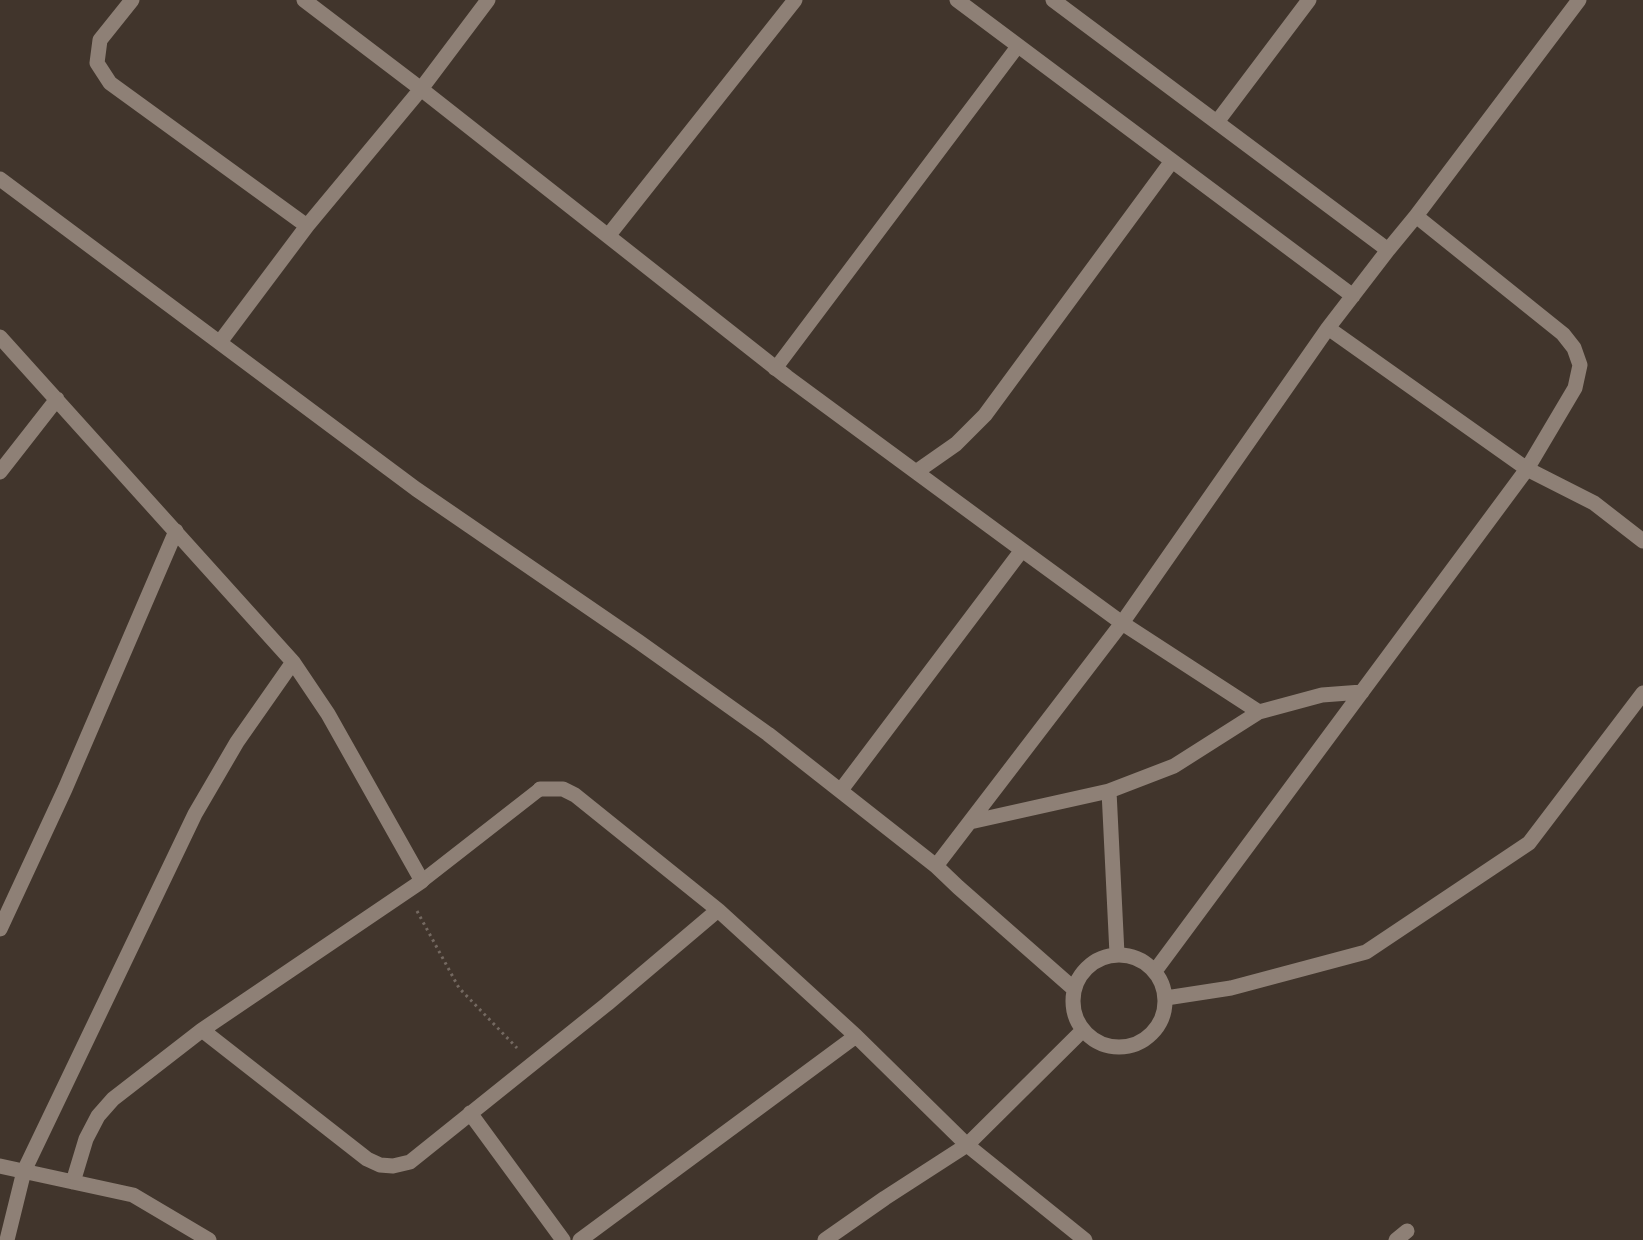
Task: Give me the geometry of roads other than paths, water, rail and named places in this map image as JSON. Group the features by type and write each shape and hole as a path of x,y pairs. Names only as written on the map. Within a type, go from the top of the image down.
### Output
{"street":[{"path":"132,0 100,40 97,63 110,83 307,226"},
{"path":"304,0 421,89 776,369 1122,623 1259,712"},
{"path":"220,342 307,226 421,89 488,0"},
{"path":"608,236 795,0"},
{"path":"957,0 1353,296"},
{"path":"1053,0 1388,250"},
{"path":"1217,122 1309,0"},
{"path":"936,866 1122,623 1328,328 1416,216 1579,0"},
{"path":"916,472 956,444 985,415 1172,161"},
{"path":"0,179 416,488 768,734 936,866 1074,989"},
{"path":"1155,971 1527,469 1575,388 1580,365 1574,348 1563,334 1416,216"},
{"path":"1328,328 1527,469 1594,503 1643,541"},
{"path":"0,336 293,662 328,714 422,881 202,1030 113,1099 98,1116 86,1139 73,1182"},
{"path":"0,472 57,399"},
{"path":"0,929 65,789 176,530"},
{"path":"841,790 1022,550"},
{"path":"7,1240 24,1172 195,814 237,742 293,662"},
{"path":"970,822 1109,791 1174,766 1259,712 1322,695 1362,692"},
{"path":"1166,998 1231,988 1366,952 1528,843 1643,693"},
{"path":"540,789 563,789 575,795 718,910 856,1036 967,1145 1085,1240"},
{"path":"1109,791 1116,954"},
{"path":"202,1030 367,1159 380,1165 393,1166 410,1162 533,1065 718,910"},
{"path":"1116,954 1131,955 1145,961 1155,971 1163,984 1166,998 1164,1013 1158,1026 1148,1037 1136,1044 1121,1048 1107,1046 1094,1040 1083,1030 1075,1018 1072,1004 1074,989 1080,975 1090,964 1102,957 1116,954"},
{"path":"825,1240 967,1145 1083,1030"},
{"path":"580,1240 856,1036"},
{"path":"470,1113 562,1240"},
{"path":"0,1166 133,1195 210,1240"}],"lane":[{"path":"776,369 1018,46"},
{"path":"422,881 540,789"}]}
